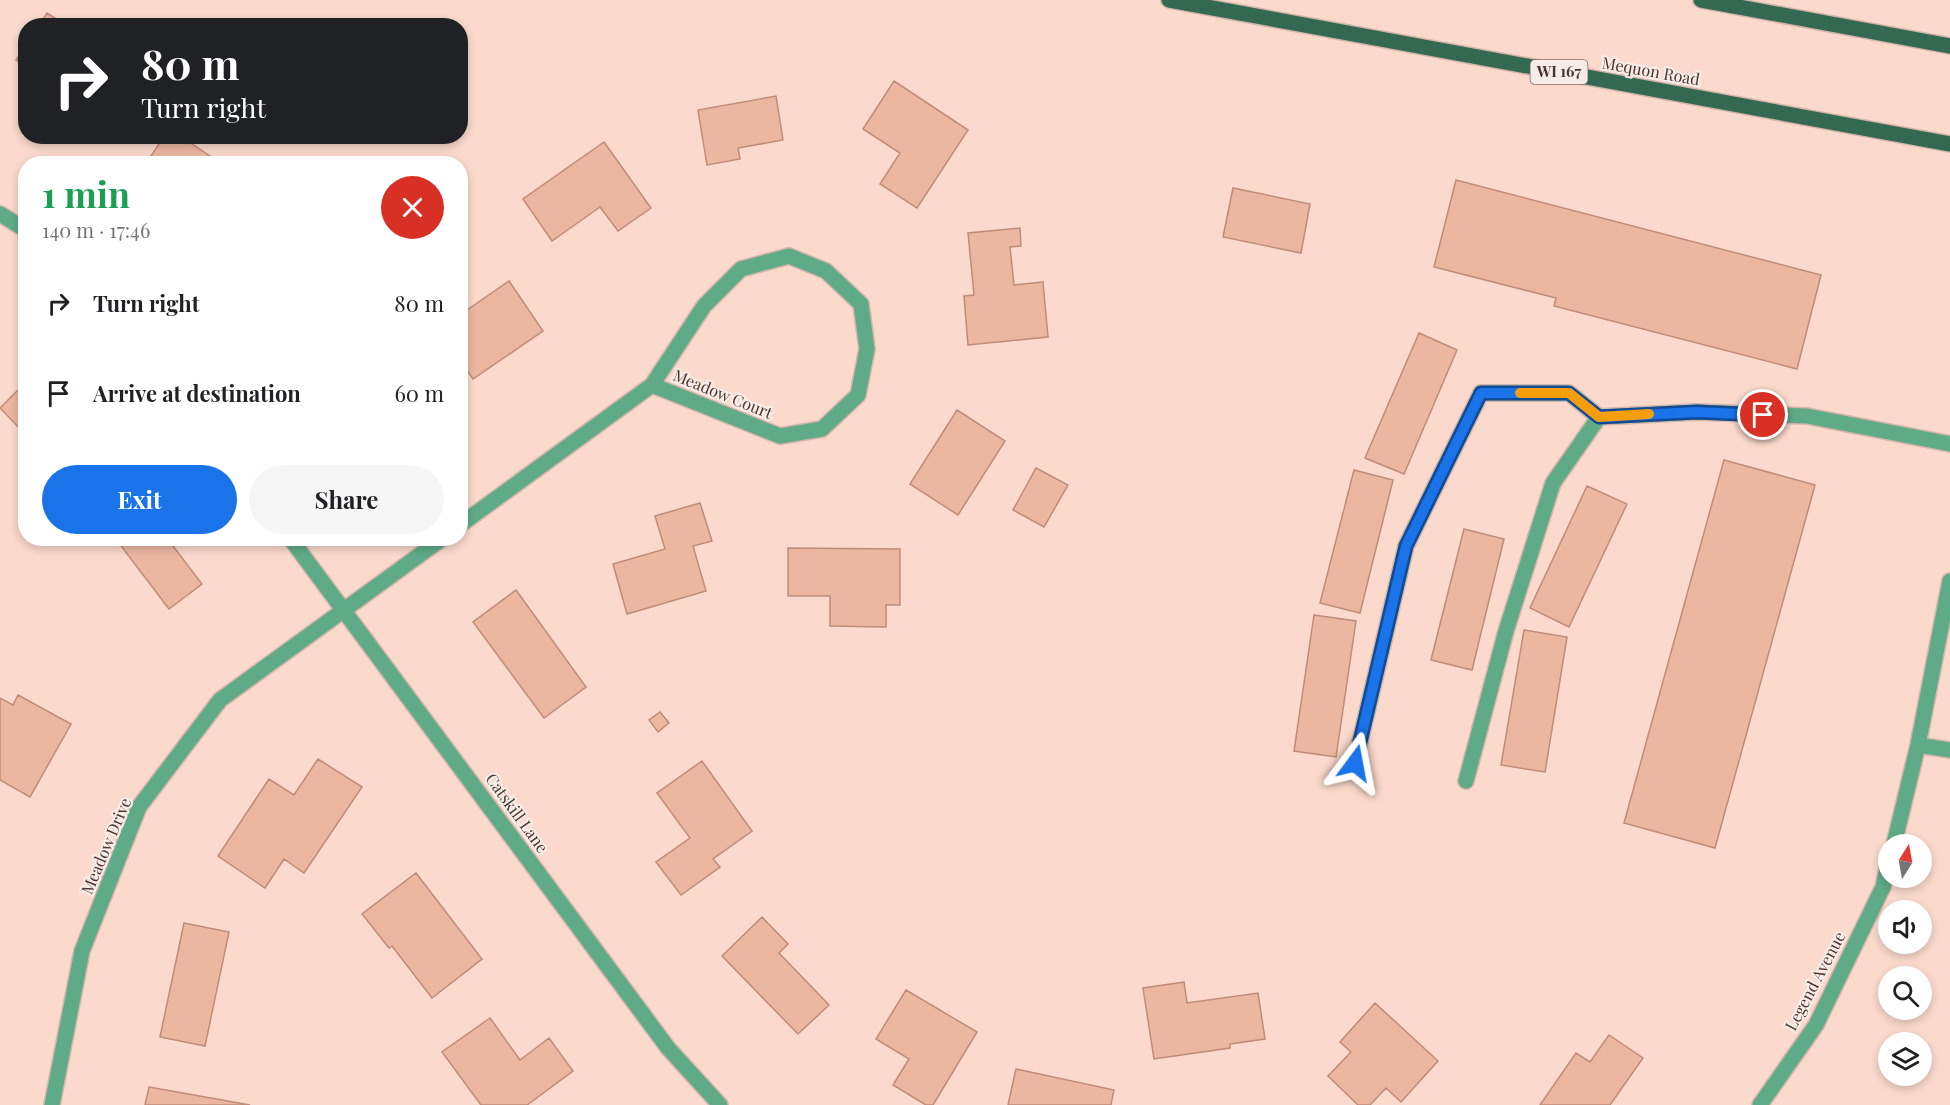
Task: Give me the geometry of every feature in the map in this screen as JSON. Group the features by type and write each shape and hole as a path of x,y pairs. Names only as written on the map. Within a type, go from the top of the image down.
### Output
{"main road":[{"name":"Mequon Road","path":"1169,0 1950,144"},
{"path":"1701,0 1950,46"}],"street":[{"path":"0,214 18,225"},
{"name":"Meadow Court","path":"468,519 652,385 704,306 741,269 789,256 826,271 861,304 867,349 858,396 822,429 780,436 652,385"},
{"path":"1355,763 1406,546 1481,393 1569,393 1599,417 1697,412 1807,416 1950,444"},
{"path":"1466,781 1506,631 1553,483 1599,417"},
{"name":"Catskill Lane","path":"297,546 668,1048 720,1105"},
{"path":"344,611 431,546"},
{"path":"1896,834 1918,745 1950,581"},
{"name":"Meadow Drive","path":"52,1105 82,951 139,807 220,700 344,611"},
{"path":"1918,745 1950,750"},
{"name":"Legend Avenue","path":"1760,1105 1815,1025 1883,888"}],"building":[{"path":"47,13 55,18 44,18"},
{"path":"894,81 968,130 917,208 880,184 900,153 863,129"},
{"path":"776,96 783,140 738,148 740,159 707,165 698,110"},
{"path":"604,142 651,208 618,231 600,207 552,241 523,199"},
{"path":"159,144 192,144 210,156 151,156"},
{"path":"1456,180 1821,275 1797,369 1554,306 1556,298 1434,267"},
{"path":"1233,188 1310,204 1301,253 1223,237"},
{"path":"1020,228 1021,246 1010,247 1014,285 1043,282 1048,337 968,345 964,296 974,295 968,233"},
{"path":"509,281 543,331 473,379 468,372 468,309"},
{"path":"1419,333 1457,350 1404,474 1365,458"},
{"path":"18,390 18,427 0,408"},
{"path":"957,410 1005,441 958,515 910,484"},
{"path":"1724,460 1815,485 1715,848 1624,823"},
{"path":"1036,468 1068,485 1044,527 1013,510"},
{"path":"1354,470 1393,480 1360,613 1320,603"},
{"path":"1587,486 1627,504 1569,627 1530,608"},
{"path":"700,503 712,541 693,546 706,591 627,614 613,564 665,549 655,516"},
{"path":"1464,529 1504,539 1472,670 1431,660"},
{"path":"121,546 173,546 202,584 169,609"},
{"path":"788,548 900,549 900,605 886,605 886,627 830,626 830,596 788,596"},
{"path":"516,590 586,687 544,718 473,622"},
{"path":"1314,615 1356,621 1336,757 1294,751"},
{"path":"1524,630 1567,637 1545,772 1501,765"},
{"path":"18,695 71,724 30,797 0,780 0,698 13,705"},
{"path":"660,712 669,723 658,732 649,720"},
{"path":"318,759 362,787 304,873 284,859 265,888 218,856 269,779 294,795"},
{"path":"702,761 752,831 713,859 720,867 681,895 656,862 690,838 657,793"},
{"path":"416,873 482,959 432,998 392,946 389,948 362,914"},
{"path":"762,917 788,944 779,953 829,1005 798,1034 722,956"},
{"path":"184,923 229,932 205,1046 160,1037"},
{"path":"1184,982 1187,1003 1258,993 1265,1039 1230,1044 1230,1048 1154,1059 1143,988"},
{"path":"906,990 977,1032 933,1105 926,1105 893,1085 909,1059 876,1039"},
{"path":"1375,1003 1438,1061 1401,1102 1386,1088 1370,1105 1358,1105 1328,1076 1351,1052 1340,1042"},
{"path":"490,1018 520,1060 549,1038 573,1071 527,1105 481,1105 442,1052"},
{"path":"1609,1035 1643,1058 1610,1105 1540,1105 1576,1053 1590,1062"},
{"path":"1016,1069 1114,1090 1111,1105 1008,1105"},
{"path":"149,1087 250,1105 145,1105"}],"slow traffic":[{"path":"1520,393 1569,393 1599,417 1649,414"}],"route":[{"path":"1355,763 1406,546 1481,393 1569,393 1599,417 1697,412 1763,415"}]}
